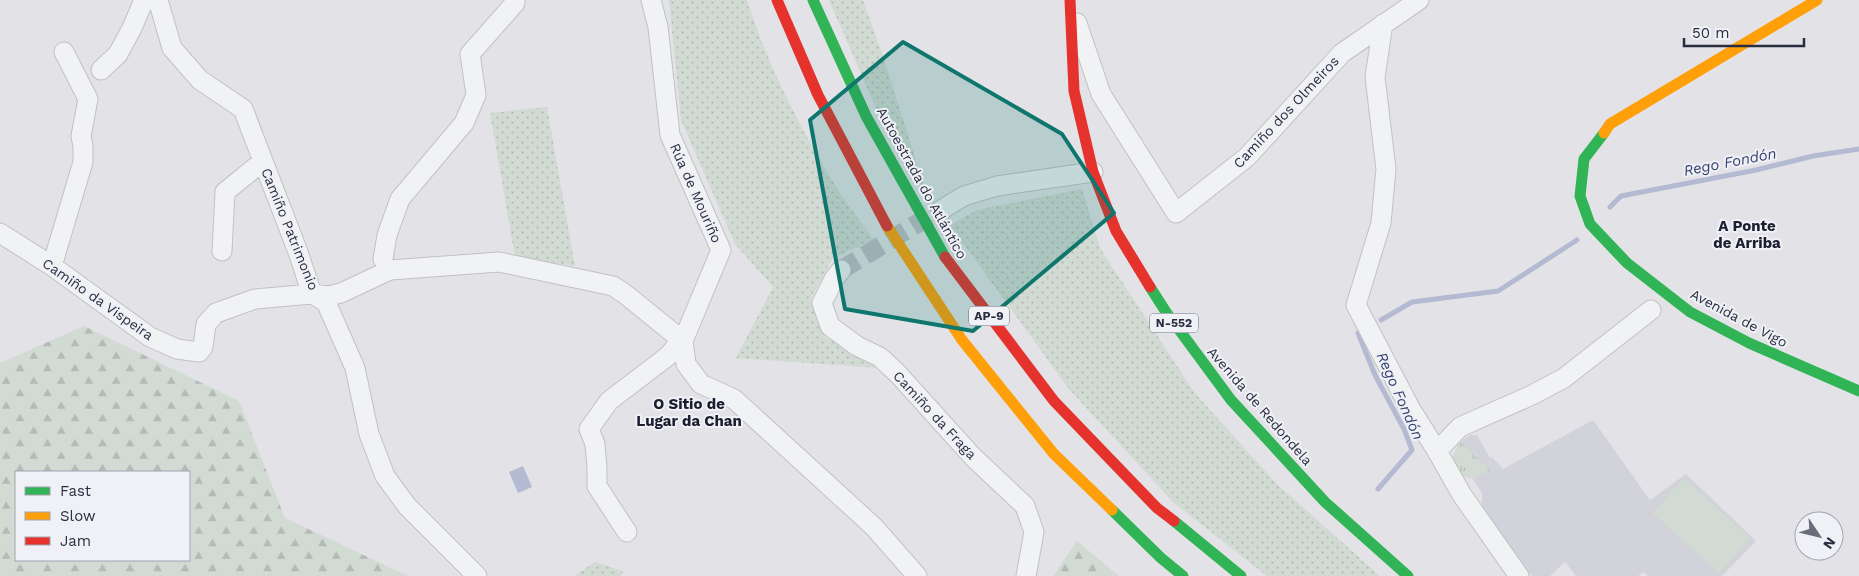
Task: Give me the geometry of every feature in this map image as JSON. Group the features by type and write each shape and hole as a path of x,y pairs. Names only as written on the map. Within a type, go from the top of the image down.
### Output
{"main road":[{"name":"AP-9","path":"777,0 818,95 884,221 962,340 1054,454 1161,558 1184,576"},
{"name":"Autoestrada do Atlántico","path":"813,0 866,116 948,263 1054,401 1157,508 1241,576"},
{"name":"Avenida de Vigo","path":"1818,0 1610,124 1584,159 1580,196 1590,224 1626,264 1690,312 1749,343 1859,391"},
{"name":"Avenida de Redondela","path":"1070,2 1074,91 1093,172 1116,231 1166,312 1198,358 1232,400 1325,502 1408,576"}],"street":[{"path":"101,70 118,54 144,0"},
{"name":"Camiño Patrimonio","path":"158,0 172,48 200,80 243,110 298,252 312,294 326,302 354,368 369,434 385,476 407,506 477,576"},
{"path":"383,259 387,235 400,199 464,123 476,96 470,54 515,0"},
{"name":"Rúa de Mouriño","path":"652,0 658,27 670,135 722,250 683,341"},
{"name":"Camiño dos Olmeiros","path":"1070,2 1101,94 1176,213 1247,157 1342,52 1419,0"},
{"path":"1383,24 1374,77 1386,169 1381,223 1356,304 1410,408 1462,496 1519,576"},
{"path":"52,266 83,162 83,146 80,136 88,99 64,52"},
{"name":"Camiño Patrimonio","path":"222,251 225,192 263,161"},
{"path":"940,210 964,196 997,186 1093,172"},
{"name":"Camiño da Vispeira","path":"0,233 52,266 150,337 177,349 199,352 203,347 206,324 216,313 255,300 312,294 328,296 341,293 390,270 498,262 613,286 683,341"},
{"name":"Camiño da Fraga","path":"842,270 834,279 822,303 830,326 857,346 880,357 898,374 973,457 1026,506 1034,532 1026,576"},
{"path":"1437,451 1460,427 1532,395 1564,378 1650,310"},
{"path":"627,532 597,486 595,444 589,429 609,400 668,356 683,341 686,364 701,384 734,399 874,527 917,576"}],"highlighted area":[{"path":"903,42 1062,134 1114,213 973,331 845,309 810,120"}],"shaded area":[{"path":"1593,420 1650,500 1686,474 1756,541 1722,576 1648,576 1643,572 1638,576 1576,576 1565,562 1550,576 1532,576 1482,510 1482,493 1472,478 1455,475 1455,450 1470,435 1477,435 1490,458 1492,457 1503,469"}],"green space":[{"path":"669,0 747,0 765,50 799,122 838,190 874,240 833,258 811,298 825,337 880,368 736,358 773,287 735,244 681,120"},
{"path":"829,0 863,0 884,59 928,199 875,106"},
{"path":"547,107 575,266 515,257 490,113"},
{"path":"1082,189 1100,248 1194,392 1277,484 1380,576 1267,576 1173,502 1069,389 950,225 977,210"},
{"path":"84,326 239,401 285,518 408,576 0,576 0,363"},
{"path":"1461,442 1490,471 1472,478 1455,475 1450,468 1455,450"},
{"path":"1684,478 1751,538 1719,573 1652,513"},
{"path":"1077,541 1119,576 1053,576"},
{"path":"595,562 623,571 621,576 574,576"}],"water":[{"path":"523,466 532,487 518,493 509,472"}],"waterway":[{"name":"Rego Fondón","path":"1610,207 1621,196 1756,170 1813,156 1859,149"},
{"name":"Rego Fondón","path":"1381,320 1412,302 1498,291 1577,240"},
{"name":"Rego Fondón","path":"1358,333 1375,375 1404,429 1412,450 1378,489"}],"tunnel":[{"path":"841,270 933,214"}],"traffic: fast":[{"path":"813,0 866,116 945,257"},
{"path":"1604,133 1584,159 1580,196 1590,224 1627,263 1690,312 1749,343 1859,391"},
{"path":"1150,287 1166,312 1231,400 1325,502 1408,576"},
{"path":"1112,510 1161,558 1183,576"},
{"path":"1174,521 1241,576"}],"traffic: slow":[{"path":"1604,133 1610,124 1817,0"},
{"path":"887,226 962,340 1054,454 1112,510"}],"traffic: jam":[{"path":"777,0 818,95 887,226"},
{"path":"1070,0 1074,91 1093,172 1116,231 1150,287"},
{"path":"945,257 1054,401 1157,508 1174,521"}],"district":[{"name":"A Ponte de Arriba","path":"1747,234"},
{"name":"O Sitio de Lugar da Chan","path":"689,412"}]}
